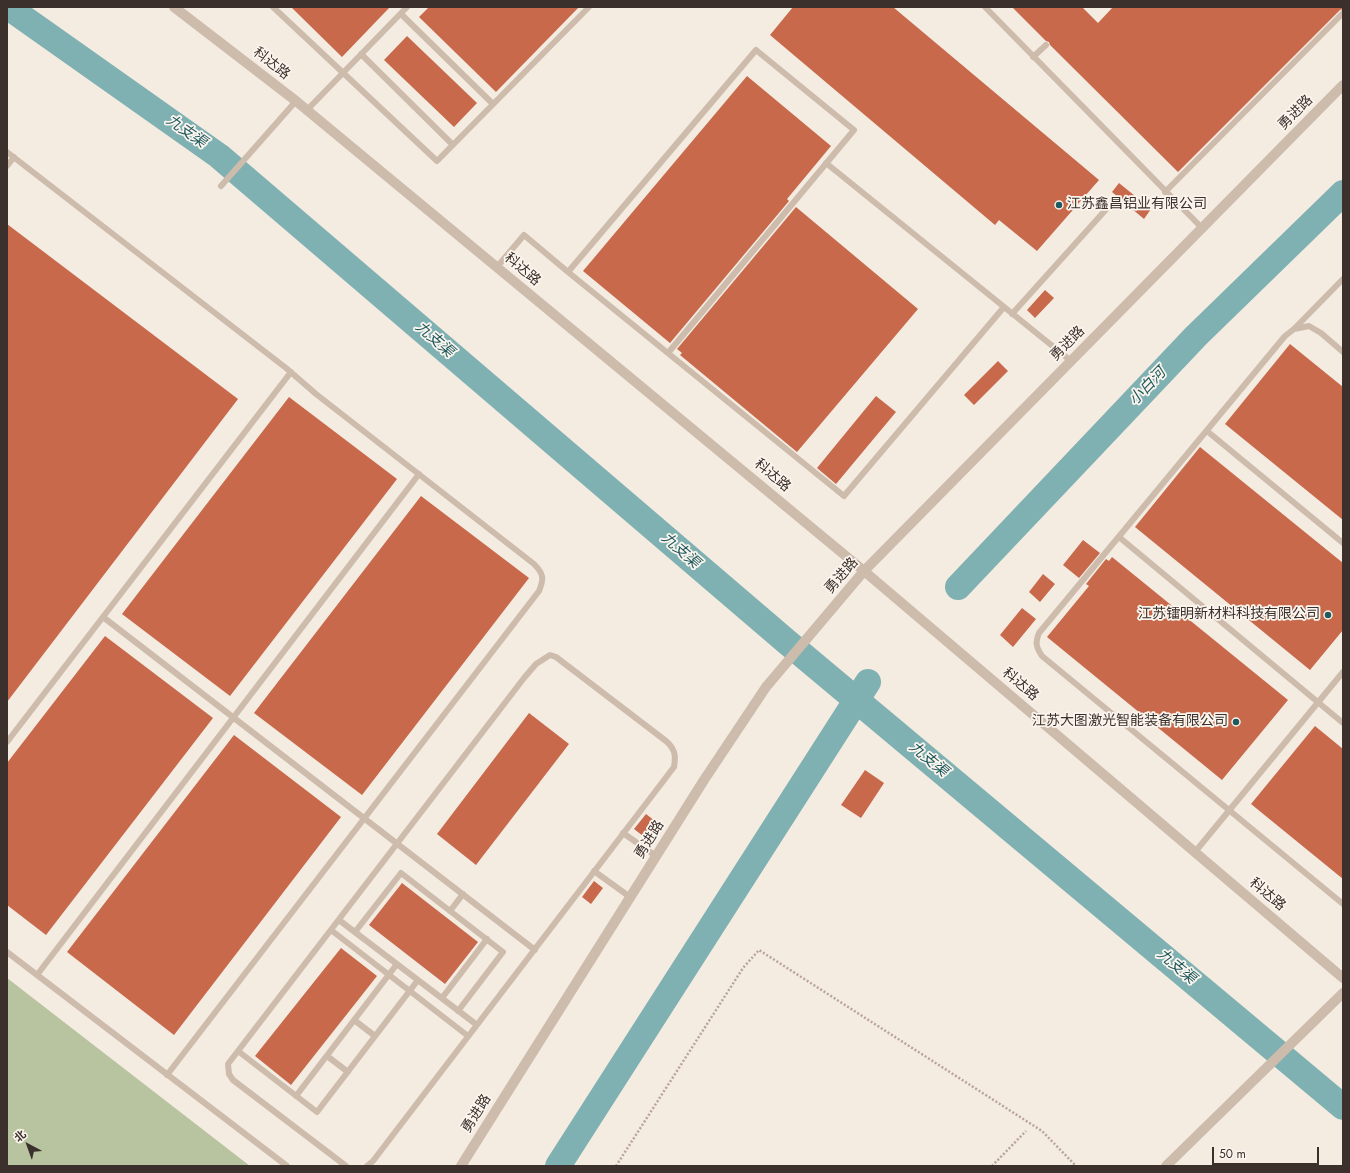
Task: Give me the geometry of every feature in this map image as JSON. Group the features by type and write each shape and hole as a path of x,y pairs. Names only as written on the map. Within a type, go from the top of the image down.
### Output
{"street":[{"name":"科达路","path":"174,7 296,101 864,571 1343,978"},
{"name":"勇进路","path":"460,1166 704,780 766,687 864,571 1343,85"},
{"path":"1166,1166 1343,993"}],"lane":[{"path":"273,7 437,161 589,7"},
{"path":"307,110 407,7"},
{"path":"985,7 1202,228"},
{"path":"401,14 493,104"},
{"path":"1165,192 1343,14"},
{"path":"1033,57 1046,45"},
{"path":"568,272 756,50 854,130 668,353"},
{"path":"361,54 453,145"},
{"path":"221,186 296,101"},
{"path":"7,152 290,372 316,394 534,564 542,572 543,582 539,592 167,1075"},
{"path":"7,166 14,157"},
{"path":"826,163 1071,361"},
{"path":"1012,314 1110,205"},
{"path":"497,267 524,235 844,496 1004,307"},
{"path":"1343,279 1294,329 1285,336 1039,633 1036,642 1037,648 1042,656 1343,904"},
{"path":"1294,329 1308,326 1321,333 1343,352"},
{"path":"7,742 290,372"},
{"path":"1207,431 1343,543"},
{"path":"37,975 419,474"},
{"path":"1119,537 1343,724"},
{"path":"103,617 535,950"},
{"path":"346,1166 233,1080 229,1074 228,1064 536,664 550,655 556,657 666,741 675,752 676,758 674,767 373,1161 367,1166"},
{"path":"1195,852 1343,672"},
{"path":"623,833 656,856"},
{"path":"594,871 630,897"},
{"path":"355,932 401,873 503,952 458,1011"},
{"path":"450,911 462,894"},
{"path":"339,920 477,1025"},
{"path":"331,930 468,1036"},
{"path":"442,998 487,940"},
{"path":"7,952 287,1166"},
{"path":"296,1096 397,964"},
{"path":"238,1051 317,1112 418,980"},
{"path":"354,1020 375,1036"},
{"path":"327,1056 348,1072"}],"path":[{"path":"616,1166 743,968 759,950 1042,1131 1076,1166"},
{"path":"992,1166 1026,1131"}],"green space":[{"path":"7,978 250,1166 7,1166"}],"building":[{"path":"291,7 390,7 342,57"},
{"path":"429,7 579,7 496,92 419,17"},
{"path":"793,7 893,7 1099,180 1037,251 999,220 995,225 770,35"},
{"path":"1012,7 1082,7 1098,23 1113,7 1343,7 1343,9 1340,10 1178,172 1050,45 1049,42 1046,41"},
{"path":"407,36 477,103 454,127 384,60"},
{"path":"747,76 831,146 787,199 789,201 670,343 583,271"},
{"path":"1119,183 1151,209 1144,219 1112,192"},
{"path":"796,207 918,309 797,452 680,355 682,353 677,349"},
{"path":"7,224 238,399 7,702"},
{"path":"1045,290 1054,298 1035,318 1027,310"},
{"path":"1290,344 1343,387 1343,520 1225,424"},
{"path":"998,361 1008,371 974,405 964,395"},
{"path":"876,396 896,412 836,484 817,468"},
{"path":"289,397 397,479 230,696 122,614"},
{"path":"1200,447 1343,563 1343,630 1310,670 1135,527"},
{"path":"421,496 529,578 362,795 254,713"},
{"path":"1083,540 1100,553 1079,578 1063,565"},
{"path":"1112,557 1288,700 1222,780 1047,637 1089,586 1086,584 1106,559 1109,561"},
{"path":"1043,574 1055,584 1040,602 1029,592"},
{"path":"1022,608 1036,619 1013,647 1000,635"},
{"path":"105,636 213,718 46,935 7,905 7,763"},
{"path":"529,713 569,744 476,865 437,834"},
{"path":"1315,726 1343,749 1343,879 1251,804"},
{"path":"234,735 341,817 174,1035 67,952"},
{"path":"865,770 884,783 861,818 841,805"},
{"path":"646,814 655,821 643,836 634,829"},
{"path":"594,881 603,888 591,904 582,897"},
{"path":"402,883 478,942 445,984 369,925"},
{"path":"341,948 377,976 291,1085 255,1056"}],"waterway":[{"name":"九支渠","path":"8,7 219,156 787,642 1343,1107"},
{"name":"小白河","path":"958,587 1196,336 1343,193"},
{"path":"558,1166 868,682"}],"place":[{"name":"江苏鑫昌铝业有限公司","path":"1059,205"},
{"name":"江苏镭明新材料科技有限公司","path":"1328,615"},
{"name":"江苏大图激光智能装备有限公司","path":"1236,722"}]}
